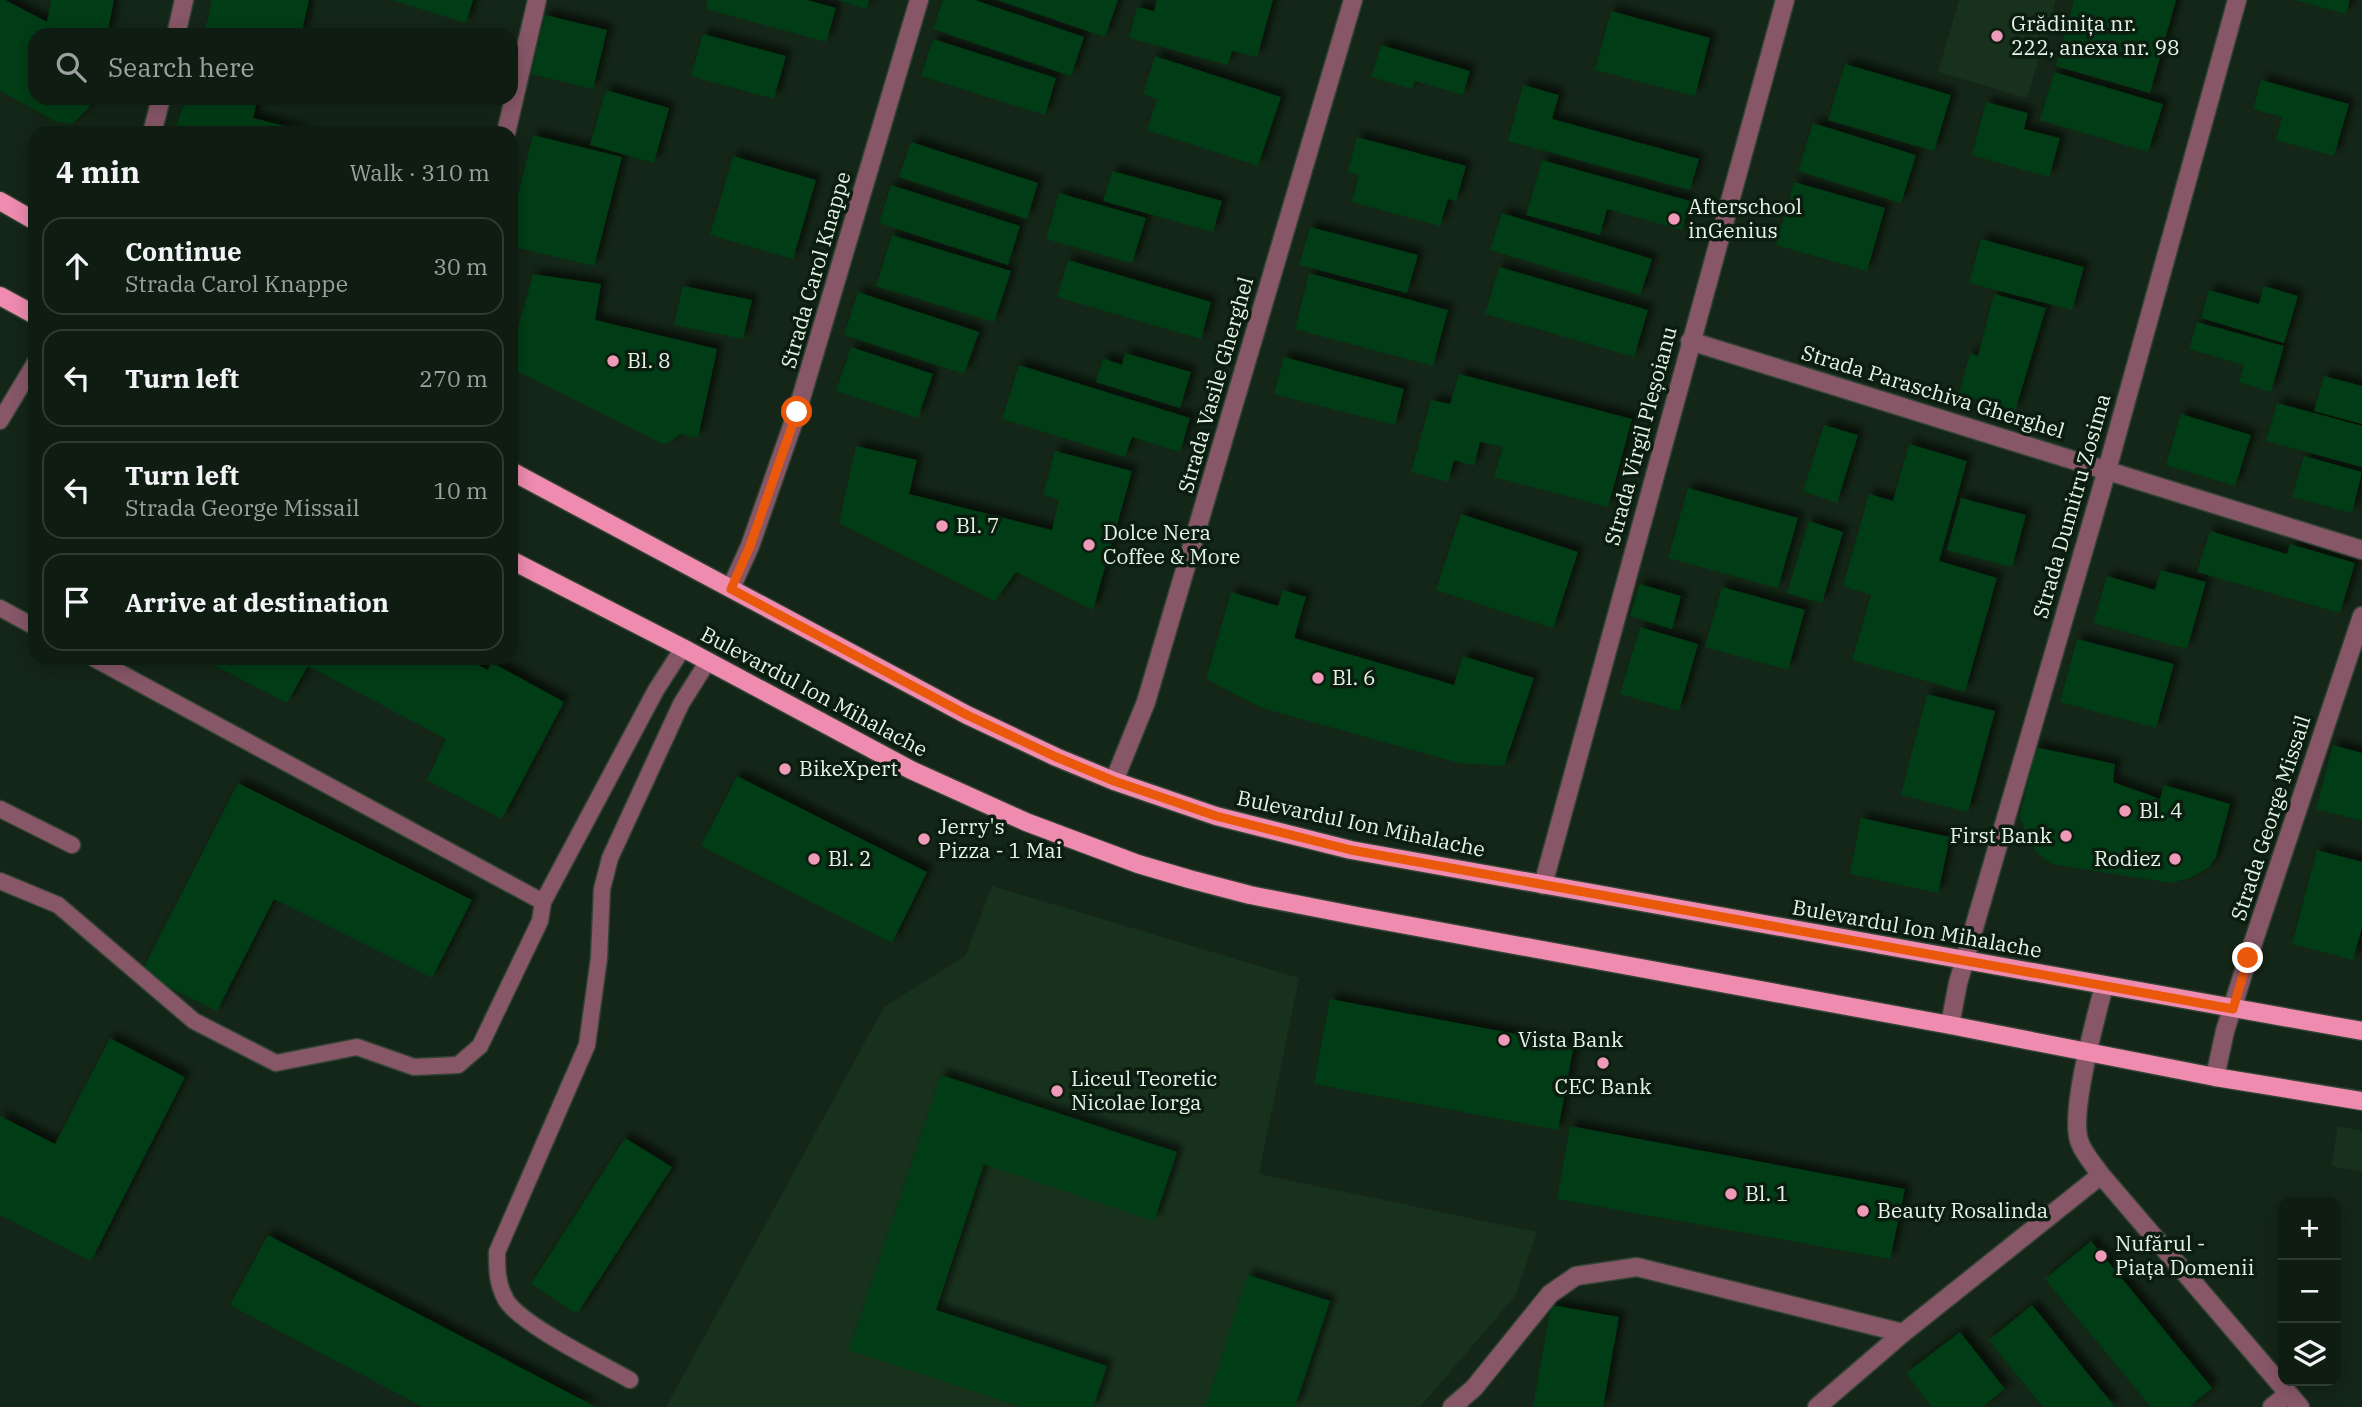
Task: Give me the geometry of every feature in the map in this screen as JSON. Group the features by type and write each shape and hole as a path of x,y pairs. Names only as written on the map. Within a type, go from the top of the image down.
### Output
{"main road":[{"path":"0,201 28,217"},
{"path":"0,296 28,311"},
{"name":"Bulevardul Ion Mihalache","path":"518,475 967,715 1114,781 1216,816 1351,850 2362,1031"},
{"name":"Bulevardul Ion Mihalache","path":"518,564 922,775 1026,822 1125,859 1189,879 1250,895 1357,916 1950,1025 2215,1077 2362,1101"}],"street":[{"path":"178,28 184,0"},
{"path":"518,82 537,0"},
{"name":"Strada Carol Knappe","path":"731,589 750,546 797,412 919,0"},
{"name":"Strada Vasile Gherghel","path":"1114,781 1146,702 1353,0"},
{"name":"Strada Virgil Pleșoianu","path":"1542,885 1785,0"},
{"name":"Strada Dumitru Zosima","path":"1950,1025 1965,961 2107,470 2237,0"},
{"path":"154,126 158,105"},
{"path":"508,126 513,105"},
{"name":"Strada Paraschiva Gherghel","path":"1690,341 2362,550"},
{"name":"Strada George Missail","path":"2215,1077 2233,1009 2362,616"},
{"path":"2104,986 2088,1053 2076,1128 2080,1143 2101,1175 2294,1400 2272,1407"},
{"path":"1817,1407 1903,1333 2101,1175"},
{"path":"1452,1407 1474,1388 1550,1294 1576,1276 1604,1271 1637,1267 1903,1333"}],"lane":[{"path":"0,421 28,375"},
{"path":"0,608 28,622"},
{"path":"0,881 58,905 194,1021 276,1063 357,1047 414,1067 458,1065 480,1046 540,921 543,902 656,690 683,648"},
{"path":"630,1380 526,1321 507,1301 497,1279 498,1252 587,1045 599,958 602,888 610,858 681,704 708,661"},
{"path":"106,665 543,902"},
{"path":"0,809 72,845"}],"shaded area":[{"name":"Grădinița nr. 222, anexa nr. 98","path":"1959,0 2056,0 2027,98 1938,72"},
{"name":"Liceul Teoretic Nicolae Iorga","path":"992,886 1299,978 1259,1174 1537,1232 1516,1295 1420,1407 666,1407 884,1007 965,956"},
{"path":"2338,1126 2362,1131 2362,1172 2331,1166"}],"building":[{"path":"0,0 5,0 47,22 51,0 114,0 108,28 28,28 28,105 90,105 72,124 57,122 0,91"},
{"path":"212,0 309,0 303,28 206,28"},
{"path":"392,0 473,0 466,23"},
{"path":"708,0 807,0 836,8 826,42 706,9"},
{"path":"838,0 869,0 866,9"},
{"path":"943,0 975,0 1084,37 1071,76 933,29"},
{"path":"997,0 1118,0 1105,37"},
{"path":"1157,0 1273,0 1257,57 1232,51 1228,65 1129,38 1137,7 1154,11"},
{"path":"2074,0 2176,0 2150,93 2056,66"},
{"path":"2295,0 2350,0 2346,14"},
{"path":"1611,11 1710,38 1695,96 1595,70"},
{"path":"545,15 607,30 593,89 531,74"},
{"path":"703,34 786,56 774,99 691,76"},
{"path":"933,39 1056,78 1045,115 921,76"},
{"path":"1381,45 1470,71 1463,95 1415,81 1412,89 1371,77"},
{"path":"1155,56 1281,97 1258,166 1147,130 1157,99 1143,94"},
{"path":"1845,64 1951,95 1934,151 1828,120"},
{"path":"2054,72 2163,104 2148,152 2040,120"},
{"path":"2261,80 2349,104 2334,156 2276,140 2282,117 2253,109"},
{"path":"1523,85 1559,95 1552,119 1699,159 1690,190 1508,141"},
{"path":"606,90 669,108 654,163 590,145"},
{"path":"1986,102 2028,113 2024,129 2060,138 2049,177 1972,155"},
{"path":"184,105 256,105 253,118 284,126 176,126"},
{"path":"1813,123 1916,155 1901,203 1798,171"},
{"path":"533,135 622,157 594,266 518,248 518,195"},
{"path":"1357,137 1466,166 1456,201 1448,199 1440,226 1352,202 1359,175 1348,172"},
{"path":"911,142 1038,183 1027,219 899,177"},
{"path":"733,156 816,180 793,259 710,235"},
{"path":"1542,160 1690,201 1682,230 1607,209 1600,235 1526,215"},
{"path":"1112,171 1222,201 1213,232 1103,201"},
{"path":"1794,182 1885,208 1867,271 1776,245"},
{"path":"891,185 1020,226 1008,265 879,223"},
{"path":"1059,193 1146,218 1132,263 1046,239"},
{"path":"1502,213 1652,259 1640,295 1490,250"},
{"path":"1310,227 1418,255 1407,293 1299,265"},
{"path":"892,235 1011,271 994,322 876,286"},
{"path":"1981,239 2084,267 2072,310 1969,283"},
{"path":"1068,260 1211,302 1201,339 1057,297"},
{"path":"1499,267 1648,310 1634,357 1485,314"},
{"path":"1309,273 1448,310 1433,366 1295,329"},
{"name":"Bl. 8","path":"533,274 601,284 595,320 717,349 698,438 680,434 665,445 518,372 518,328"},
{"path":"683,286 752,300 743,339 674,325"},
{"path":"2264,286 2298,296 2284,343 2201,318 2209,290 2259,304"},
{"path":"858,292 979,332 964,374 844,335"},
{"path":"1994,294 2046,308 2015,411 1959,394 1970,353 1978,356"},
{"path":"2197,322 2284,346 2271,392 2239,382 2244,365 2189,349"},
{"path":"851,347 933,374 918,418 836,391"},
{"path":"1125,353 1191,372 1180,408 1096,382 1103,358 1122,365"},
{"path":"1284,357 1404,389 1395,425 1274,394"},
{"path":"1019,365 1190,418 1180,452 1132,437 1125,457 1002,419"},
{"path":"1459,374 1632,419 1608,507 1494,477 1503,447 1480,442 1474,466 1454,460 1448,482 1411,472 1431,400 1450,404"},
{"path":"2324,376 2362,386 2362,424 2314,411"},
{"path":"2277,403 2362,426 2362,467 2266,441"},
{"path":"2181,414 2251,435 2235,486 2166,465"},
{"path":"1824,425 1858,435 1837,503 1803,491"},
{"path":"1909,444 1967,461 1939,561 1997,578 1965,692 1852,660 1871,595 1843,586 1869,494 1893,501"},
{"name":"Bl. 7","path":"856,446 917,460 909,494 1052,530 1059,500 1043,495 1055,451 1132,471 1093,610 1016,572 995,601 839,523"},
{"path":"2304,456 2362,472 2352,513 2292,497"},
{"path":"1688,488 1798,518 1778,588 1668,558"},
{"path":"1961,498 2026,515 2012,567 1947,550"},
{"path":"1461,514 1578,552 1553,628 1436,590"},
{"path":"1809,521 1843,532 1822,603 1787,593"},
{"path":"2210,531 2287,554 2290,544 2355,563 2340,613 2197,572"},
{"path":"2161,570 2206,582 2187,649 2093,623 2107,576 2155,590"},
{"path":"1640,584 1681,596 1672,629 1630,616"},
{"path":"1722,587 1805,610 1788,670 1705,647"},
{"name":"Bl. 6","path":"1283,590 1306,597 1294,638 1454,685 1463,656 1534,678 1504,766 1459,763 1262,708 1206,679 1231,592 1278,606"},
{"path":"1640,627 1698,644 1679,711 1620,694"},
{"path":"2077,639 2174,664 2156,728 2060,702"},
{"path":"214,665 478,665 488,670 490,665 496,665 564,702 502,819 427,780 446,739 308,666 287,703"},
{"path":"1927,694 1995,711 1968,812 1901,795"},
{"path":"2333,745 2362,753 2362,821 2316,809"},
{"name":"Bl. 4","path":"2035,747 2115,764 2113,782 2160,799 2164,785 2230,804 2216,857 2209,867 2190,878 2171,883 2052,864 2038,854 2020,817"},
{"name":"Bl. 2","path":"737,776 927,872 892,943 701,846"},
{"path":"238,783 472,900 432,978 274,899 217,1011 141,973"},
{"path":"1861,818 1950,837 1938,893 1850,874"},
{"path":"2317,850 2362,862 2362,927 2353,960 2292,944"},
{"path":"1330,999 1574,1045 1558,1130 1314,1084"},
{"path":"110,1038 185,1077 91,1261 0,1215 0,1116 55,1144"},
{"path":"941,1075 1177,1152 1154,1221 984,1164 936,1310 1107,1366 1093,1407 1021,1407 849,1350"},
{"name":"Bl. 1","path":"1570,1126 1905,1189 1890,1259 1557,1199"},
{"path":"625,1138 672,1167 577,1314 531,1284"},
{"path":"268,1235 596,1407 423,1407 230,1305"},
{"path":"2091,1241 2212,1388 2189,1407 2151,1407 2045,1279"},
{"path":"1248,1275 1330,1301 1295,1407 1205,1407"},
{"path":"1551,1305 1619,1317 1603,1407 1533,1407"},
{"path":"2032,1305 2115,1407 2043,1407 1989,1340"},
{"path":"1960,1332 2005,1389 1982,1407 1932,1407 1906,1373"}],"place":[{"name":"Grădinița nr. 222, anexa nr. 98","path":"1997,36"},
{"name":"Afterschool inGenius","path":"1674,219"},
{"name":"Bl. 8","path":"613,361"},
{"name":"Bl. 7","path":"942,526"},
{"name":"Dolce Nera Coffee & More","path":"1089,545"},
{"name":"Bl. 6","path":"1318,678"},
{"name":"BikeXpert","path":"785,769"},
{"name":"Bl. 4","path":"2125,811"},
{"name":"First Bank","path":"2066,836"},
{"name":"Jerry's Pizza - 1 Mai","path":"924,839"},
{"name":"Bl. 2","path":"814,859"},
{"name":"Rodiez","path":"2175,859"},
{"name":"Vista Bank","path":"1504,1040"},
{"name":"CEC Bank","path":"1603,1063"},
{"name":"Liceul Teoretic Nicolae Iorga","path":"1057,1091"},
{"name":"Bl. 1","path":"1731,1194"},
{"name":"Beauty Rosalinda","path":"1863,1211"},
{"name":"Nufărul - Piața Domenii","path":"2101,1256"}],"route":[{"path":"797,412 750,546 731,589 967,715 1114,781 1216,816 1351,850 2233,1009 2248,958"}]}
